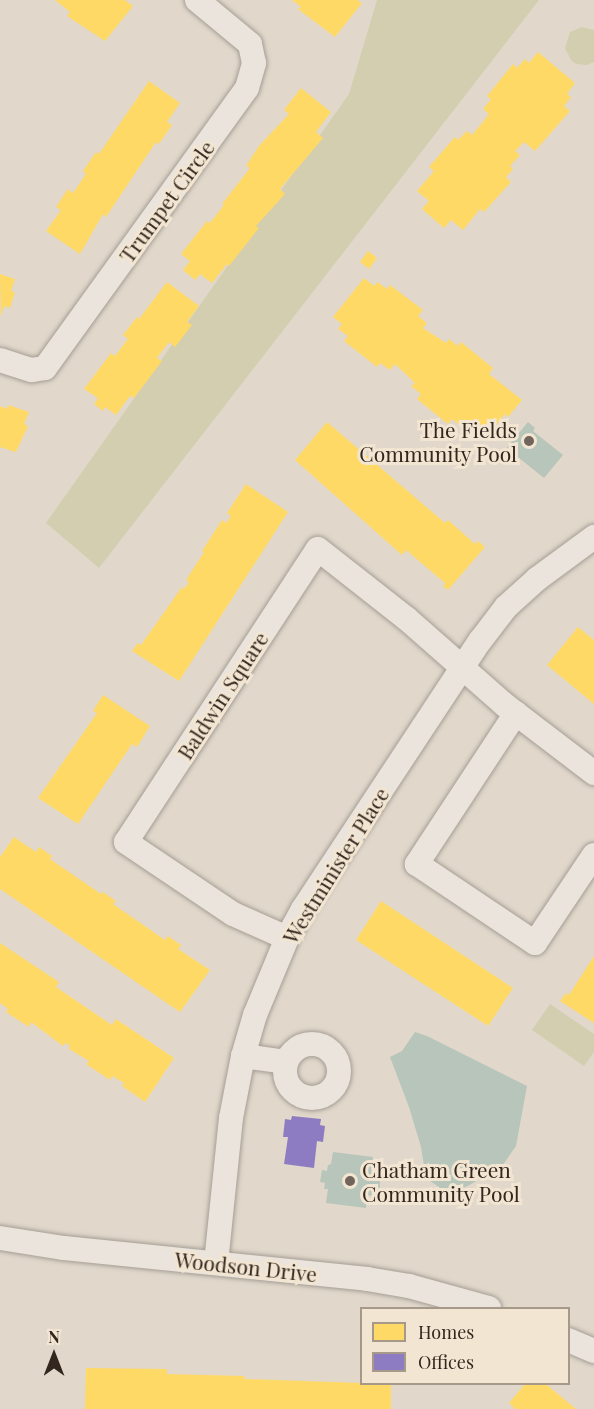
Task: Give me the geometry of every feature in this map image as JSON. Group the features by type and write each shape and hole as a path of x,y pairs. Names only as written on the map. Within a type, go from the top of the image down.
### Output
{"street":[{"name":"Trumpet Circle","path":"0,360 38,371 45,368 247,88 254,63 250,44 197,0"},
{"name":"Westminister Place","path":"216,1263 231,1118 243,1056 255,1015 287,938 303,909 506,607 537,579 594,537"},
{"name":"Baldwin Square","path":"287,938 233,914 126,842 318,549 407,619 463,668"},
{"path":"463,668 594,772"},
{"path":"516,712 417,864 535,943 594,855"},
{"path":"243,1056 286,1062"},
{"name":"Woodson Drive","path":"0,1238 64,1248 367,1279 476,1306"},
{"path":"570,1341 594,1351"}],"shaded area":[{"path":"377,0 539,0 99,568 46,523 349,94"},
{"path":"582,27 594,30 594,62 587,65 576,64 571,60 565,48 570,32"},
{"name":"The Fields Community Pool","path":"528,422 535,428 533,431 563,455 544,478 514,454 511,457 504,451"},
{"path":"550,1004 594,1034 594,1052 584,1066 532,1030"},
{"path":"415,1032 527,1086 516,1146 500,1169 450,1195 426,1178 421,1147 390,1057 402,1051"},
{"name":"Chatham Green Community Pool","path":"333,1152 373,1157 371,1170 376,1170 380,1187 373,1191 372,1196 367,1195 366,1208 326,1203 328,1189 324,1189 325,1183 320,1182 322,1170 327,1171 328,1165 331,1164"}],"building: Homes":[{"path":"55,0 125,0 133,6 105,41 67,16 70,12"},
{"path":"292,0 357,0 362,3 335,37 298,9 301,7"},
{"path":"538,52 575,83 567,94 571,97 564,106 570,111 535,151 524,142 515,151 520,155 510,166 513,169 506,177 511,182 484,212 480,209 463,230 451,220 444,228 422,209 429,201 417,191 434,171 429,167 455,137 458,140 467,131 472,135 482,123 489,114 483,109 491,99 487,96 513,64 517,68 525,59 529,63"},
{"path":"149,81 180,103 167,122 172,125 159,144 156,142 106,217 103,214 80,254 46,231 61,210 56,207 68,189 73,193 86,174 83,171 96,152 99,154"},
{"path":"301,88 331,112 316,132 323,138 280,189 285,194 256,226 259,228 229,266 227,264 212,283 200,274 195,280 183,270 190,261 181,254 207,221 210,223 224,205 222,204 250,168 246,166 259,146 289,114 284,110"},
{"path":"368,251 377,258 369,269 360,262"},
{"path":"0,274 15,279 11,291 15,292 10,308 4,306 1,317"},
{"path":"364,278 374,286 377,282 387,289 390,285 423,310 418,316 427,323 423,328 446,343 449,339 458,346 461,342 493,368 489,374 522,400 508,417 505,414 490,432 481,425 473,436 452,419 448,424 417,399 421,394 411,386 415,383 395,364 390,370 380,363 377,367 344,341 348,336 338,329 342,324 333,317"},
{"path":"167,282 199,306 187,322 192,325 175,347 169,342 157,358 162,361 134,398 130,396 116,415 105,407 103,411 94,404 98,398 84,389 111,353 115,356 128,339 123,335 137,317 139,319"},
{"path":"8,405 29,412 24,424 28,426 16,452 0,447 0,406 7,409"},
{"path":"327,422 445,523 448,520 475,544 478,541 485,547 448,590 443,586 445,583 406,550 402,555 295,460"},
{"path":"246,484 288,512 179,681 132,651 138,643 141,645 182,587 184,589 189,582 186,580 204,552 202,551 222,520 226,523 231,516 227,513"},
{"path":"578,627 594,640 594,704 547,665"},
{"path":"103,695 150,726 137,747 132,744 78,824 38,798 97,713 93,711"},
{"path":"14,837 36,852 39,847 52,856 50,859 101,894 103,892 116,901 113,904 165,940 168,936 181,945 178,949 210,970 180,1012 0,889 0,857"},
{"path":"381,901 513,988 488,1026 356,940"},
{"path":"0,943 59,982 56,987 112,1025 116,1019 174,1058 145,1102 122,1086 124,1083 112,1076 110,1080 86,1064 89,1061 69,1049 70,1046 65,1043 63,1046 31,1022 29,1027 6,1012 8,1009 0,1003"},
{"path":"594,956 594,1023 560,1001 566,993 569,995"},
{"path":"86,1368 167,1369 167,1374 245,1376 244,1379 391,1385 391,1409 85,1409"},
{"path":"524,1385 547,1385 576,1409 515,1409 509,1403"}],"building: Offices":[{"path":"292,1116 321,1119 320,1125 325,1126 323,1142 317,1141 314,1168 284,1164 288,1137 283,1137 285,1119 291,1120"}],"place":[{"name":"The Fields Community Pool","path":"529,441"},
{"name":"Chatham Green Community Pool","path":"350,1181"}]}
